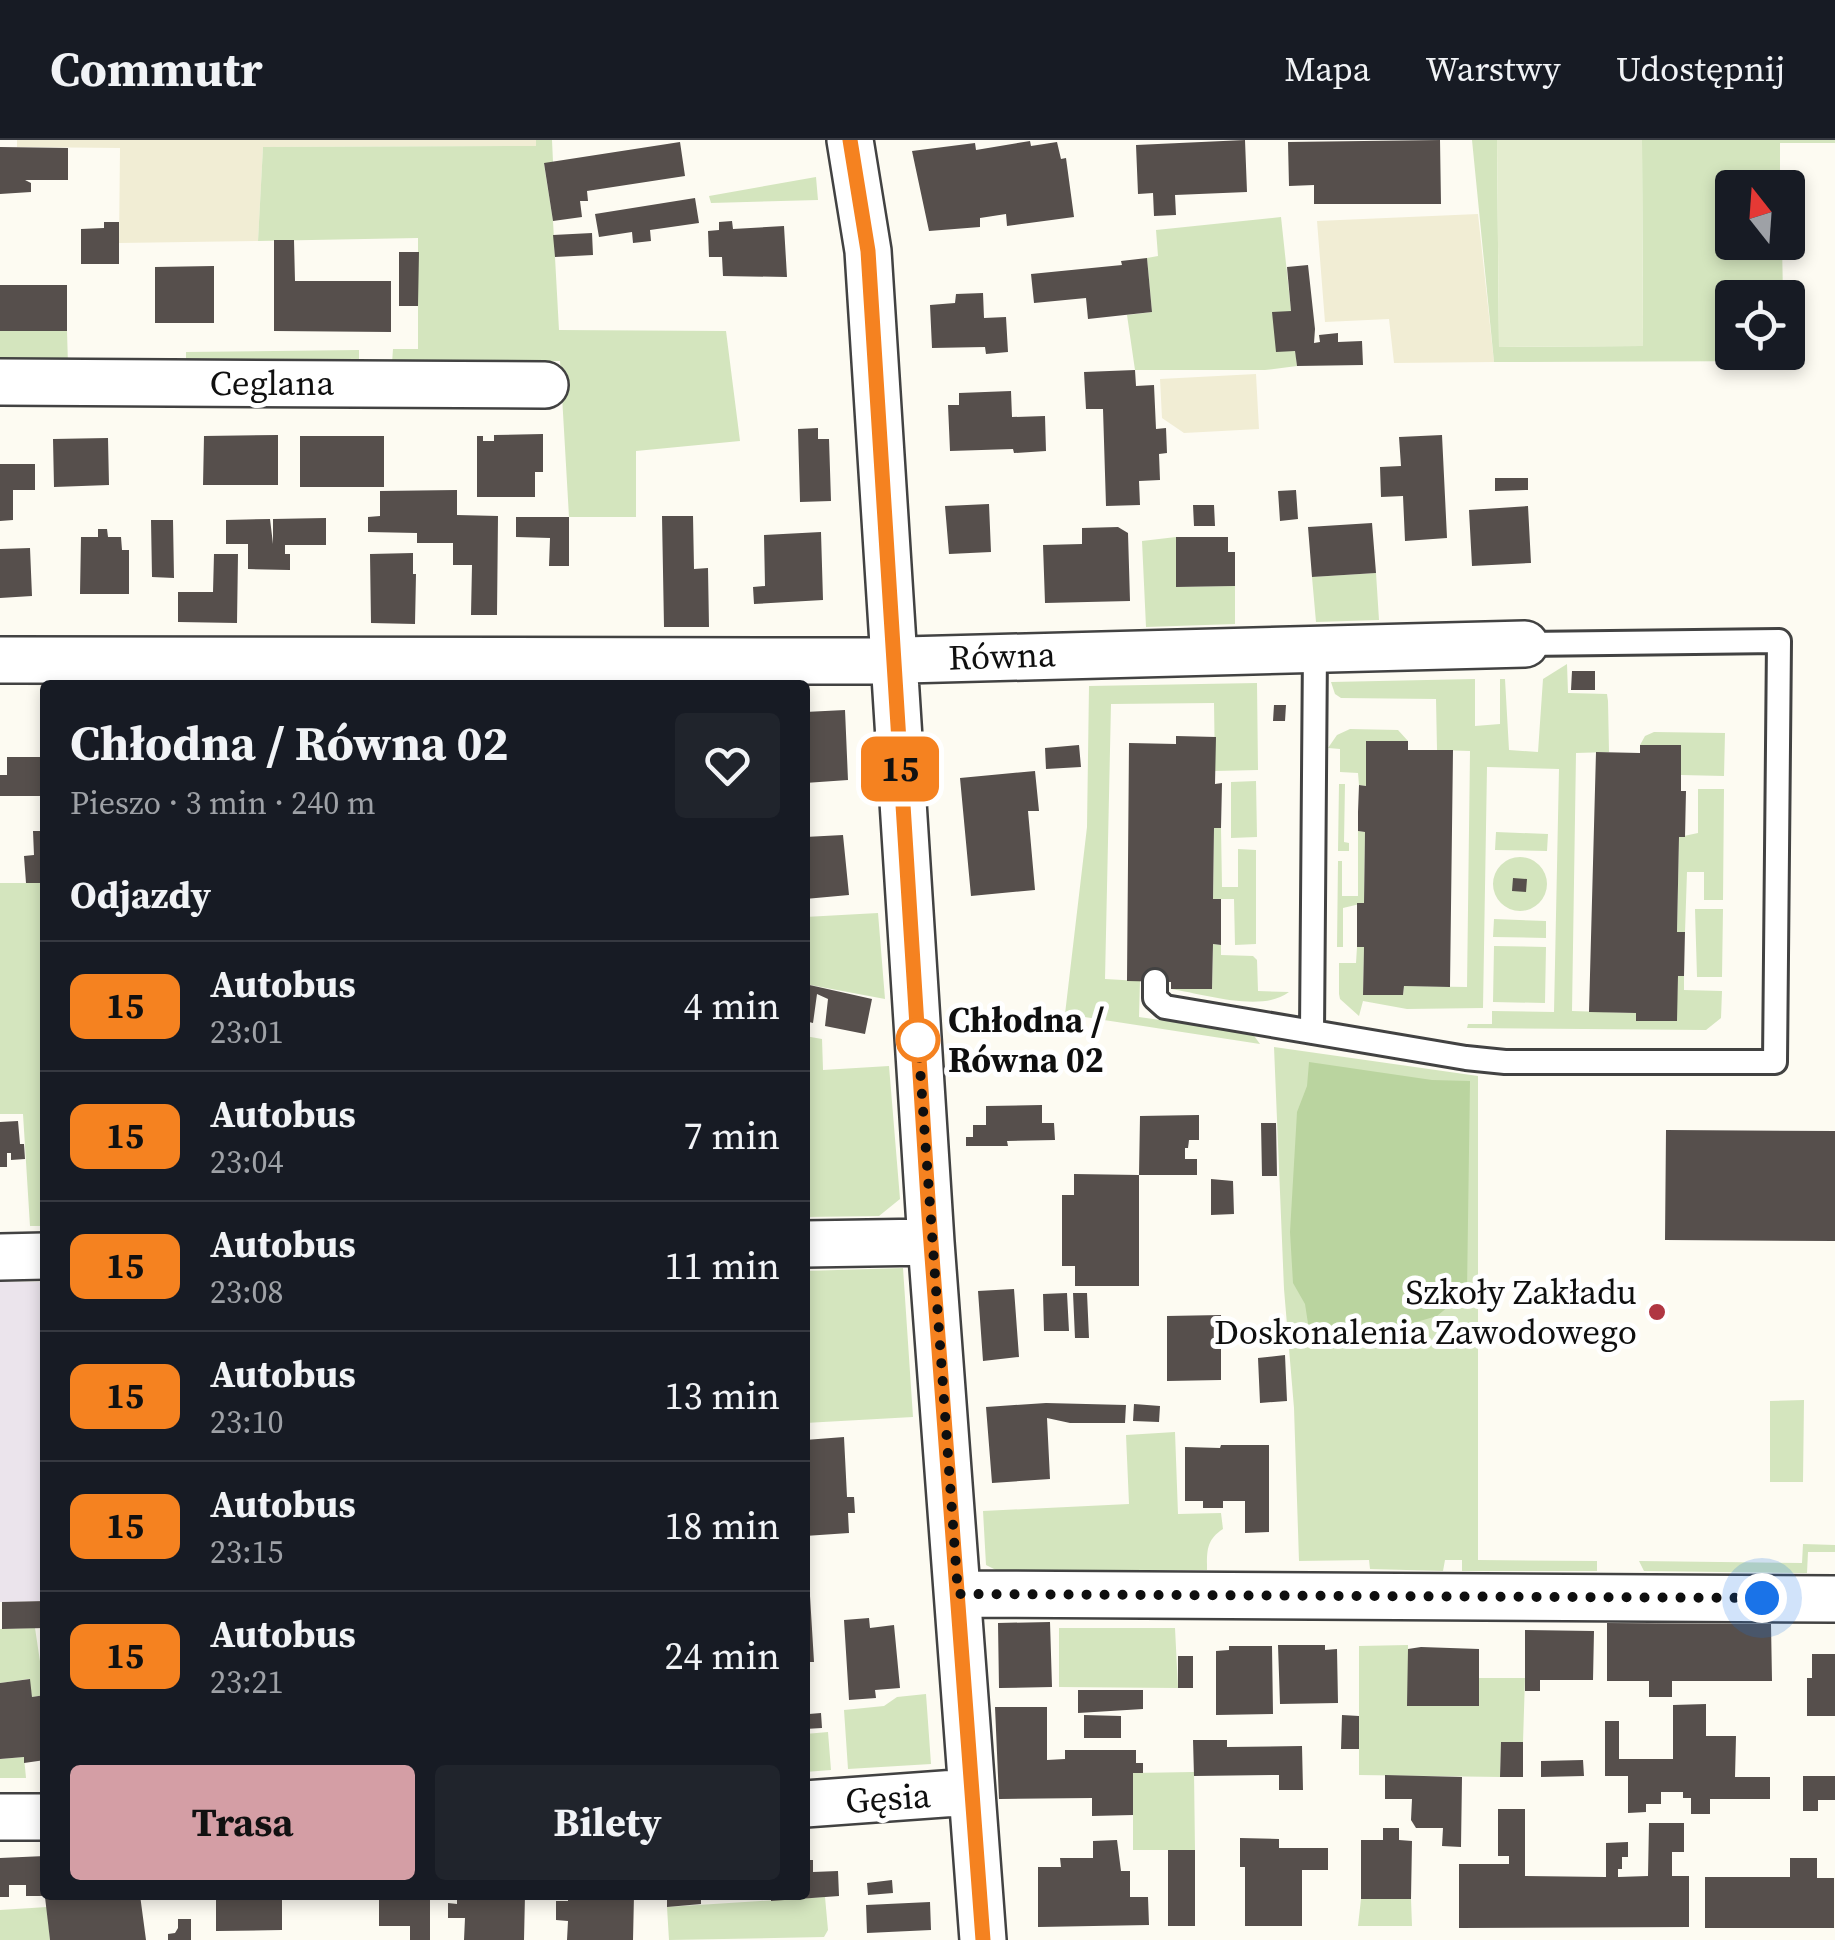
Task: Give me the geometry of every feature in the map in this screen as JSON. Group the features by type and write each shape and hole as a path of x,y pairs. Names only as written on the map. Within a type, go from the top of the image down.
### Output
{"street":[{"path":"850,140 868,251 931,1242 983,1940"},
{"name":"Ceglana","path":"0,382 545,385"},
{"name":"Równa","path":"0,660 893,660 1525,644"},
{"path":"810,1244 931,1242"},
{"path":"0,1256 40,1256"},
{"path":"958,1594 1835,1599"},
{"name":"Gęsia","path":"810,1804 971,1792"},
{"path":"0,1817 40,1817"}],"lane":[{"path":"1155,981 1156,998 1165,1006 1505,1062 1775,1062 1779,642 1525,644"},
{"path":"1312,1032 1315,648"}],"shaded area":[{"path":"17,140 536,140 537,146 263,147 258,241 119,243 120,148 17,147"},
{"path":"1478,214 1494,362 1394,363 1389,319 1325,322 1317,221"},
{"path":"1256,374 1259,429 1184,433 1162,418 1160,379"},
{"path":"0,1282 40,1282 40,1601 0,1602"}],"green space":[{"path":"536,140 552,140 553,162 544,164 553,221 559,330 726,331 740,441 636,451 636,517 569,517 560,361 392,363 393,349 418,349 418,238 258,241 263,147 536,146"},
{"path":"1472,140 1497,140 1499,347 1643,346 1642,140 1835,140 1780,143 1780,170 1715,170 1715,260 1782,260 1783,280 1715,280 1715,361 1494,362"},
{"path":"1497,140 1642,140 1643,346 1499,347"},
{"path":"816,177 818,200 711,203 709,196"},
{"path":"1281,217 1297,366 1265,370 1135,370 1127,315 1152,312 1147,258 1158,256 1156,230"},
{"path":"0,331 67,331 68,365 0,365"},
{"path":"359,350 359,363 186,364 186,352"},
{"path":"1176,537 1177,587 1235,586 1235,624 1146,627 1142,541"},
{"path":"1376,573 1379,620 1316,622 1312,577"},
{"path":"1567,664 1568,693 1607,694 1609,752 1576,753 1572,1011 1636,1013 1636,1021 1676,1021 1678,976 1684,976 1684,990 1722,991 1721,1018 1706,1030 1467,1028 1468,1024 1492,1024 1492,1011 1554,1012 1559,769 1487,767 1483,1008 1407,1009 1363,1001 1359,1016 1339,994 1339,963 1356,963 1357,947 1364,947 1363,994 1403,995 1404,986 1467,987 1470,751 1437,750 1436,699 1341,698 1331,682 1475,679 1475,726 1500,724 1500,679 1505,679 1509,750 1538,752 1543,679"},
{"path":"1257,683 1258,770 1215,771 1214,703 1111,704 1105,979 1140,981 1139,1017 1252,1033 1260,1044 1065,1014 1087,827 1089,686"},
{"path":"1350,729 1398,730 1408,741 1366,741 1366,786 1359,785 1358,773 1340,772 1340,749 1328,748 1337,735"},
{"path":"1654,732 1725,733 1724,776 1681,775 1681,745 1640,745 1645,736"},
{"path":"1256,781 1257,837 1231,838 1231,782"},
{"path":"1339,784 1345,784 1344,842 1349,843 1349,851 1338,851"},
{"path":"1698,789 1724,789 1723,900 1704,900 1704,872 1687,872 1685,932 1677,932 1679,837 1698,833"},
{"path":"1214,828 1221,828 1222,887 1238,887 1238,849 1256,850 1256,944 1235,945 1234,899 1213,899"},
{"path":"1358,831 1365,832 1364,903 1343,908 1343,947 1337,947 1338,861 1342,861 1342,896 1358,896"},
{"path":"1496,832 1548,834 1547,851 1495,850"},
{"path":"1520,857 1539,865 1547,884 1539,903 1520,911 1501,903 1493,884 1501,865"},
{"path":"0,883 40,883 40,1226 30,1226 23,1114 0,1114"},
{"path":"1695,909 1723,909 1722,977 1697,977"},
{"path":"878,913 885,999 810,985 810,917"},
{"path":"1494,919 1546,921 1546,938 1493,937"},
{"path":"1213,944 1221,945 1221,955 1253,956 1257,960 1258,991 1289,992 1278,998 1248,1002 1171,989 1212,989"},
{"path":"1494,946 1546,947 1545,1003 1493,1002"},
{"path":"810,1037 822,1039 823,1070 889,1066 900,1199 879,1216 810,1217"},
{"path":"1274,1047 1478,1076 1478,1560 1597,1561 1597,1571 1462,1571 1462,1560 1445,1560 1443,1571 1370,1569 1369,1560 1299,1561"},
{"path":"1309,1062 1432,1080 1470,1081 1467,1291 1437,1316 1324,1349 1311,1343 1305,1304 1293,1283 1290,1232 1297,1112 1307,1086"},
{"path":"903,1268 913,1417 810,1423 810,1271"},
{"path":"1804,1400 1803,1482 1770,1482 1770,1401"},
{"path":"1175,1432 1178,1514 1221,1513 1223,1529 1209,1546 1207,1570 996,1570 986,1565 983,1511 1129,1504 1126,1435"},
{"path":"1803,1544 1835,1545 1835,1552 1808,1552 1807,1573 1644,1571 1639,1561 1802,1563"},
{"path":"35,1628 40,1696 32,1697 29,1679 0,1683 0,1629"},
{"path":"1059,1628 1175,1628 1178,1688 1059,1687"},
{"path":"1408,1645 1408,1706 1478,1706 1479,1678 1525,1678 1523,1742 1501,1742 1500,1777 1359,1775 1359,1646"},
{"path":"926,1694 931,1764 848,1769 844,1710 884,1706 897,1697"},
{"path":"828,1732 831,1770 810,1772 810,1734"},
{"path":"24,1757 26,1778 0,1778 0,1759"},
{"path":"1194,1772 1195,1850 1133,1850 1133,1773"},
{"path":"825,1897 828,1930 824,1937 669,1940 667,1907"},
{"path":"1361,1899 1411,1899 1412,1926 1358,1926"},
{"path":"47,1907 50,1940 0,1940 0,1910"}],"building":[{"path":"1245,140 1247,192 1175,195 1176,215 1154,216 1153,193 1138,194 1136,145"},
{"path":"1440,140 1441,204 1314,204 1314,185 1289,186 1288,142"},
{"path":"1030,141 1031,146 1057,142 1061,159 1066,158 1074,217 1007,226 1006,214 980,218 980,227 929,231 912,151 975,143 976,150"},
{"path":"680,142 685,176 587,191 588,201 580,201 582,217 553,221 544,163"},
{"path":"0,147 68,148 68,180 25,180 31,183 31,192 0,194"},
{"path":"695,198 699,223 650,230 651,241 633,243 632,232 599,237 595,214"},
{"path":"732,221 733,229 784,226 787,277 723,276 722,257 709,257 708,231 719,230 719,222"},
{"path":"104,222 119,222 119,264 81,264 81,229 104,228"},
{"path":"592,233 593,255 555,257 553,235"},
{"path":"274,240 294,240 295,281 391,281 391,332 274,331"},
{"path":"399,252 419,252 418,306 399,306"},
{"path":"1147,258 1152,312 1088,319 1086,298 1034,303 1031,274 1122,265 1121,261"},
{"path":"1308,265 1314,343 1320,342 1319,335 1338,333 1338,342 1362,341 1363,365 1297,366 1295,351 1276,352 1272,312 1291,311 1287,267"},
{"path":"214,266 214,323 155,323 155,267"},
{"path":"0,285 67,285 67,331 0,331"},
{"path":"983,293 984,318 1006,317 1008,352 986,354 985,347 932,348 930,305 955,303 956,294"},
{"path":"1135,370 1136,386 1154,385 1156,429 1166,428 1167,453 1159,454 1160,480 1139,481 1140,505 1106,506 1103,409 1086,409 1084,372"},
{"path":"1011,391 1012,417 1045,416 1046,451 950,451 948,405 959,405 959,393"},
{"path":"818,428 818,439 829,439 831,501 800,502 798,429"},
{"path":"543,434 543,472 535,472 535,497 477,497 477,436 483,436 483,441 494,441 494,435"},
{"path":"278,435 278,485 203,485 204,436"},
{"path":"1442,435 1447,538 1405,541 1403,496 1381,497 1380,467 1401,466 1399,437"},
{"path":"300,436 384,436 384,487 300,487"},
{"path":"108,438 109,485 54,487 53,439"},
{"path":"0,464 35,464 35,490 13,490 13,520 0,521"},
{"path":"1495,478 1528,478 1528,490 1495,491"},
{"path":"457,490 457,515 498,516 497,615 471,615 472,565 453,565 453,543 417,543 417,533 368,532 368,517 380,516 380,491"},
{"path":"1296,490 1298,519 1280,521 1278,491"},
{"path":"989,504 991,552 949,554 945,506"},
{"path":"1193,505 1214,505 1215,526 1194,526"},
{"path":"1528,506 1531,563 1472,566 1469,510"},
{"path":"662,516 693,516 694,569 708,568 709,627 664,627"},
{"path":"516,517 569,517 569,566 549,566 550,538 516,537"},
{"path":"326,518 326,545 285,545 285,554 290,554 290,570 248,569 248,544 226,544 226,520 270,519 273,544 273,519"},
{"path":"151,520 173,520 174,578 152,577"},
{"path":"1372,523 1376,573 1312,577 1308,527"},
{"path":"1118,527 1128,533 1130,601 1045,603 1043,545 1082,544 1082,528"},
{"path":"98,529 107,529 108,537 121,537 122,550 129,550 129,594 80,594 81,537 98,537"},
{"path":"821,532 823,600 754,604 753,587 765,586 764,535"},
{"path":"1176,537 1228,537 1228,552 1235,552 1235,586 1176,587"},
{"path":"30,548 32,596 0,598 0,549"},
{"path":"413,553 415,624 371,623 370,554"},
{"path":"214,554 238,554 237,623 178,622 178,592 213,592"},
{"path":"1572,671 1595,671 1595,690 1571,690"},
{"path":"1274,705 1286,705 1285,721 1273,721"},
{"path":"845,710 848,780 810,783 810,712"},
{"path":"1176,736 1216,737 1215,784 1222,783 1221,828 1214,828 1213,899 1221,899 1221,945 1213,944 1212,989 1171,989 1171,982 1127,981 1129,743 1176,744"},
{"path":"1366,741 1408,741 1408,750 1453,750 1450,987 1404,986 1403,995 1363,995 1364,947 1357,947 1357,903 1364,903 1365,832 1358,831 1358,812 1359,785 1366,786"},
{"path":"1079,745 1081,767 1046,769 1045,748"},
{"path":"1640,745 1681,745 1681,791 1686,791 1685,837 1679,837 1677,932 1685,932 1684,976 1678,976 1677,1021 1636,1021 1636,1013 1589,1012 1596,752 1640,753"},
{"path":"7,757 40,757 40,796 0,796 0,775 7,775"},
{"path":"1035,771 1039,811 1028,811 1035,890 971,896 960,778"},
{"path":"33,831 40,831 40,883 26,883 24,856 34,855"},
{"path":"843,835 849,895 810,899 810,837"},
{"path":"1513,878 1527,879 1526,892 1512,891"},
{"path":"810,985 872,999 865,1034 825,1026 828,999 817,994 813,1023"},
{"path":"1042,1105 1042,1123 1054,1123 1055,1140 966,1146 966,1137 973,1137 973,1125 986,1125 986,1106"},
{"path":"1199,1115 1199,1140 1189,1140 1185,1148 1185,1159 1197,1159 1197,1175 1139,1175 1140,1116"},
{"path":"18,1121 25,1159 11,1160 11,1153 7,1153 7,1167 0,1167 0,1122"},
{"path":"1261,1123 1276,1123 1277,1176 1262,1176"},
{"path":"1666,1130 1835,1131 1835,1241 1665,1240"},
{"path":"1074,1174 1139,1175 1139,1286 1075,1286 1075,1266 1062,1266 1062,1195 1074,1195"},
{"path":"1211,1179 1233,1181 1234,1214 1211,1215"},
{"path":"1014,1289 1019,1357 983,1361 978,1291"},
{"path":"1067,1293 1069,1331 1044,1331 1043,1294"},
{"path":"1073,1293 1087,1293 1089,1338 1075,1338"},
{"path":"1221,1315 1221,1380 1167,1381 1167,1316"},
{"path":"1285,1355 1287,1401 1260,1403 1258,1358"},
{"path":"1046,1403 1126,1405 1125,1423 1070,1423 1047,1418 1050,1479 992,1483 986,1407"},
{"path":"1134,1404 1160,1406 1159,1422 1133,1421"},
{"path":"844,1437 847,1497 854,1497 855,1513 848,1513 849,1533 810,1536 810,1440"},
{"path":"1269,1445 1269,1532 1245,1533 1245,1501 1223,1501 1223,1508 1203,1508 1203,1501 1185,1501 1185,1447"},
{"path":"810,1596 814,1662 810,1662"},
{"path":"40,1601 40,1628 2,1629 2,1602"},
{"path":"869,1618 870,1628 894,1625 900,1688 875,1690 876,1698 849,1700 844,1620"},
{"path":"1050,1622 1052,1687 999,1688 998,1623"},
{"path":"1607,1623 1771,1624 1772,1681 1672,1681 1672,1697 1649,1697 1649,1681 1607,1681"},
{"path":"1525,1630 1594,1631 1593,1680 1540,1680 1540,1691 1525,1691"},
{"path":"1278,1645 1325,1645 1325,1650 1337,1649 1338,1703 1280,1704"},
{"path":"1229,1646 1272,1646 1273,1714 1216,1715 1216,1651 1229,1650"},
{"path":"1408,1649 1479,1649 1479,1706 1407,1706"},
{"path":"1812,1654 1835,1654 1835,1716 1807,1716 1807,1678 1812,1678"},
{"path":"1178,1656 1193,1656 1193,1688 1178,1688"},
{"path":"30,1679 32,1697 40,1696 40,1761 24,1763 24,1757 0,1759 0,1683"},
{"path":"1078,1690 1143,1690 1143,1709 1078,1713"},
{"path":"1706,1704 1706,1736 1736,1736 1735,1777 1770,1777 1770,1799 1710,1799 1710,1814 1691,1814 1691,1798 1683,1798 1683,1792 1661,1792 1661,1804 1646,1804 1646,1812 1628,1813 1628,1776 1605,1776 1605,1721 1619,1721 1619,1759 1673,1759 1673,1705"},
{"path":"995,1707 1047,1707 1047,1760 1065,1759 1065,1750 1136,1750 1136,1763 1143,1763 1143,1773 1133,1773 1133,1815 1092,1816 1092,1798 999,1799"},
{"path":"821,1713 822,1728 810,1729 810,1714"},
{"path":"1084,1715 1121,1716 1121,1738 1084,1738"},
{"path":"1342,1715 1359,1716 1359,1749 1341,1749"},
{"path":"1193,1740 1227,1740 1227,1747 1302,1746 1303,1790 1279,1790 1279,1775 1194,1776"},
{"path":"1501,1742 1523,1742 1523,1777 1500,1777"},
{"path":"1583,1760 1584,1776 1541,1777 1541,1761"},
{"path":"1385,1775 1462,1777 1461,1847 1442,1846 1443,1828 1416,1828 1411,1820 1412,1799 1385,1799"},
{"path":"1803,1776 1835,1776 1835,1800 1818,1800 1818,1811 1803,1811"},
{"path":"1498,1809 1525,1809 1525,1876 1606,1877 1606,1843 1628,1842 1628,1857 1622,1857 1618,1877 1648,1876 1649,1823 1684,1823 1684,1852 1672,1852 1672,1876 1689,1876 1689,1927 1459,1928 1459,1864 1509,1864 1509,1856 1498,1856"},
{"path":"1383,1828 1399,1828 1399,1840 1412,1841 1411,1899 1361,1899 1361,1840 1383,1840"},
{"path":"1240,1838 1279,1839 1279,1848 1328,1848 1328,1870 1302,1870 1302,1926 1245,1926 1245,1867 1240,1867"},
{"path":"1117,1840 1121,1871 1130,1871 1130,1897 1148,1897 1149,1925 1038,1927 1038,1867 1061,1867 1060,1858 1093,1858 1093,1841"},
{"path":"1168,1850 1195,1850 1195,1926 1168,1926"},
{"path":"40,1856 40,1896 26,1896 26,1885 9,1885 9,1897 0,1897 0,1858"},
{"path":"1790,1858 1817,1858 1817,1878 1834,1878 1834,1928 1705,1928 1705,1877 1790,1877"},
{"path":"810,1860 813,1872 838,1871 839,1896 810,1898"},
{"path":"892,1880 893,1893 868,1895 867,1883"},
{"path":"45,1900 141,1900 146,1940 50,1940"},
{"path":"216,1900 282,1900 282,1930 216,1931"},
{"path":"379,1900 430,1900 430,1940 410,1940 410,1926 379,1926"},
{"path":"457,1900 525,1900 524,1940 464,1940 465,1918 448,1918 448,1903 457,1904"},
{"path":"634,1900 633,1940 567,1940 568,1921 556,1920 556,1901"},
{"path":"667,1900 701,1900 701,1904 667,1907"},
{"path":"930,1902 931,1930 867,1933 866,1905"},
{"path":"178,1919 191,1919 191,1940 168,1940 168,1934 178,1928"}],"bus line":[{"name":"15","path":"850,140 868,251 929,1216 983,1940"}],"place":[{"name":"Chłodna / Równa 02","path":"918,1040"},
{"name":"Szkoły Zakładu Doskonalenia Zawodowego","path":"1657,1312"}],"route":[{"path":"918,1040 958,1594 1762,1598"}]}
